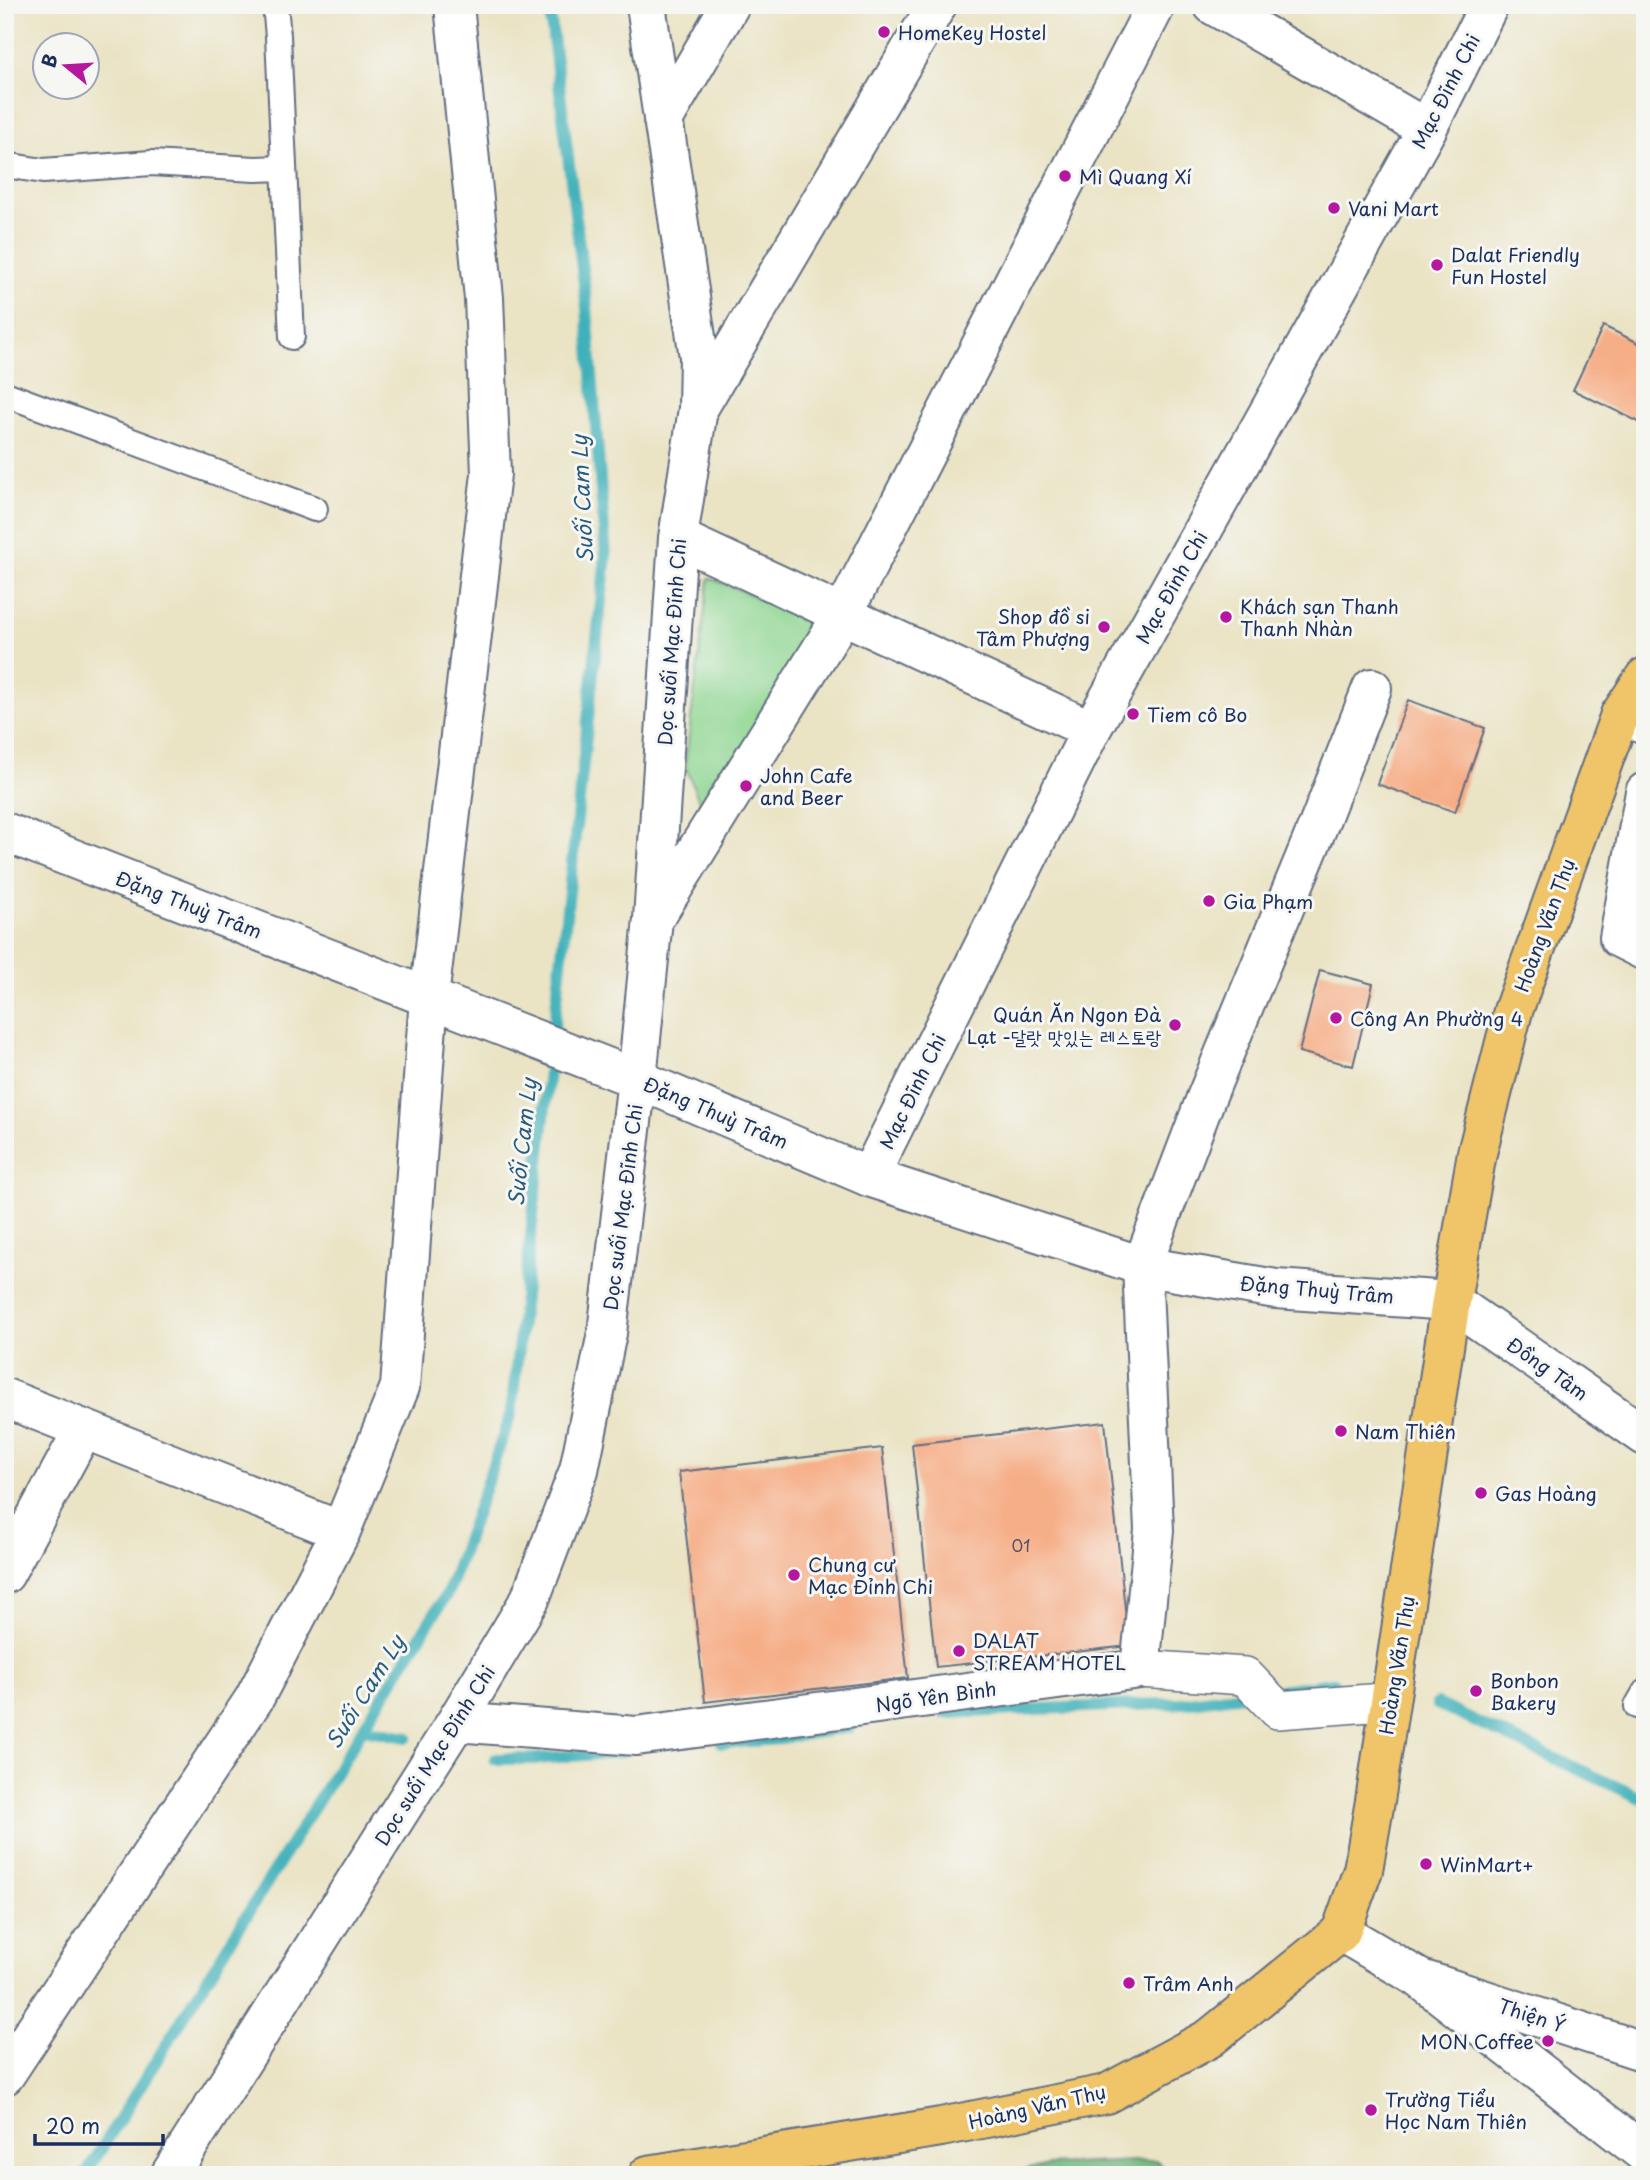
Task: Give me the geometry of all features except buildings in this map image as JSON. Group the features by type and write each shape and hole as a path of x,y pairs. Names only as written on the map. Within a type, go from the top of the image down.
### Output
{"main road":[{"name":"Hoàng Văn Thụ","path":"649,2175 941,2127 1106,2094 1210,2038 1341,1932 1363,1870 1451,1301 1477,1153 1513,1011 1632,720 1645,677"}],"street":[{"path":"5,2075 254,1699 341,1531 400,1387 429,998 491,474 484,298 454,5"},
{"name":"Dọc suối Mạc Đĩnh Chi","path":"170,2175 456,1723 530,1599 579,1470 607,1333 637,1079 653,919 678,538 698,409 699,357 646,5"},
{"path":"663,120 730,5"},
{"path":"698,409 937,5"},
{"path":"653,919 842,615 1156,5"},
{"path":"1213,5 1427,129"},
{"name":"Mạc Đĩnh Chi","path":"869,1177 1091,730 1427,129 1489,5"},
{"path":"678,538 1091,730"},
{"path":"1372,688 1206,1098 1142,1266 1154,1530 1140,1669 1245,1676 1278,1710 1390,1703"},
{"path":"1645,792 1619,938 1645,951"},
{"name":"Đặng Thuỳ Trâm","path":"5,832 637,1079 869,1177 1142,1266 1276,1289 1451,1301"},
{"name":"Đồng Tâm","path":"1451,1301 1645,1436"},
{"path":"5,1398 341,1531"},
{"path":"5,1574 83,1430"},
{"name":"Ngõ Yên Bình","path":"456,1723 636,1736 1140,1669"},
{"path":"1341,1932 1419,1978 1645,2154"},
{"name":"Thiện Ý","path":"1419,1978 1645,2052"}],"lane":[{"path":"275,5 292,337"},
{"path":"5,165 43,171 151,163 284,168"},
{"path":"5,394 315,509"}],"green space":[{"path":"709,578 819,621 706,819 685,765"},
{"path":"1157,2160 1171,2175 996,2175 1049,2165"}],"waterway":[{"name":"Suối Cam Ly","path":"85,2175 448,1592 511,1414 606,557 587,308 549,5"},
{"path":"944,1713 1182,1703 1334,1683"},
{"path":"1437,1704 1645,1800"},
{"path":"722,1743 777,1739 849,1727"},
{"path":"363,1729 407,1737"},
{"path":"495,1759 536,1759 620,1752"}],"place":[{"name":"HomeKey Hostel","path":"884,32"},
{"name":"Mì Quang Xí","path":"1065,176"},
{"name":"Vani Mart","path":"1334,208"},
{"name":"Dalat Friendly Fun Hostel","path":"1437,265"},
{"name":"Khách sạn Thanh Thanh Nhàn","path":"1226,617"},
{"name":"Shop đồ si Tâm Phượng","path":"1104,627"},
{"name":"Tiem cô Bo","path":"1133,714"},
{"name":"John Cafe and Beer","path":"746,786"},
{"name":"Gia Phạm","path":"1209,901"},
{"name":"Công An Phường 4","path":"1336,1018"},
{"name":"Quán Ăn Ngon Đà Lạt -달랏 맛있는 레스토랑","path":"1175,1025"},
{"name":"Nam Thiên","path":"1341,1431"},
{"name":"Gas Hoàng","path":"1481,1493"},
{"name":"Chung cư Mạc Đỉnh Chi","path":"794,1575"},
{"name":"DALAT STREAM HOTEL","path":"959,1651"},
{"name":"Bonbon Bakery","path":"1476,1691"},
{"name":"WinMart+","path":"1426,1864"},
{"name":"Trâm Anh","path":"1129,1983"},
{"name":"MON Coffee","path":"1548,2041"},
{"name":"Trường Tiểu Học Nam Thiên","path":"1371,2110"}]}
